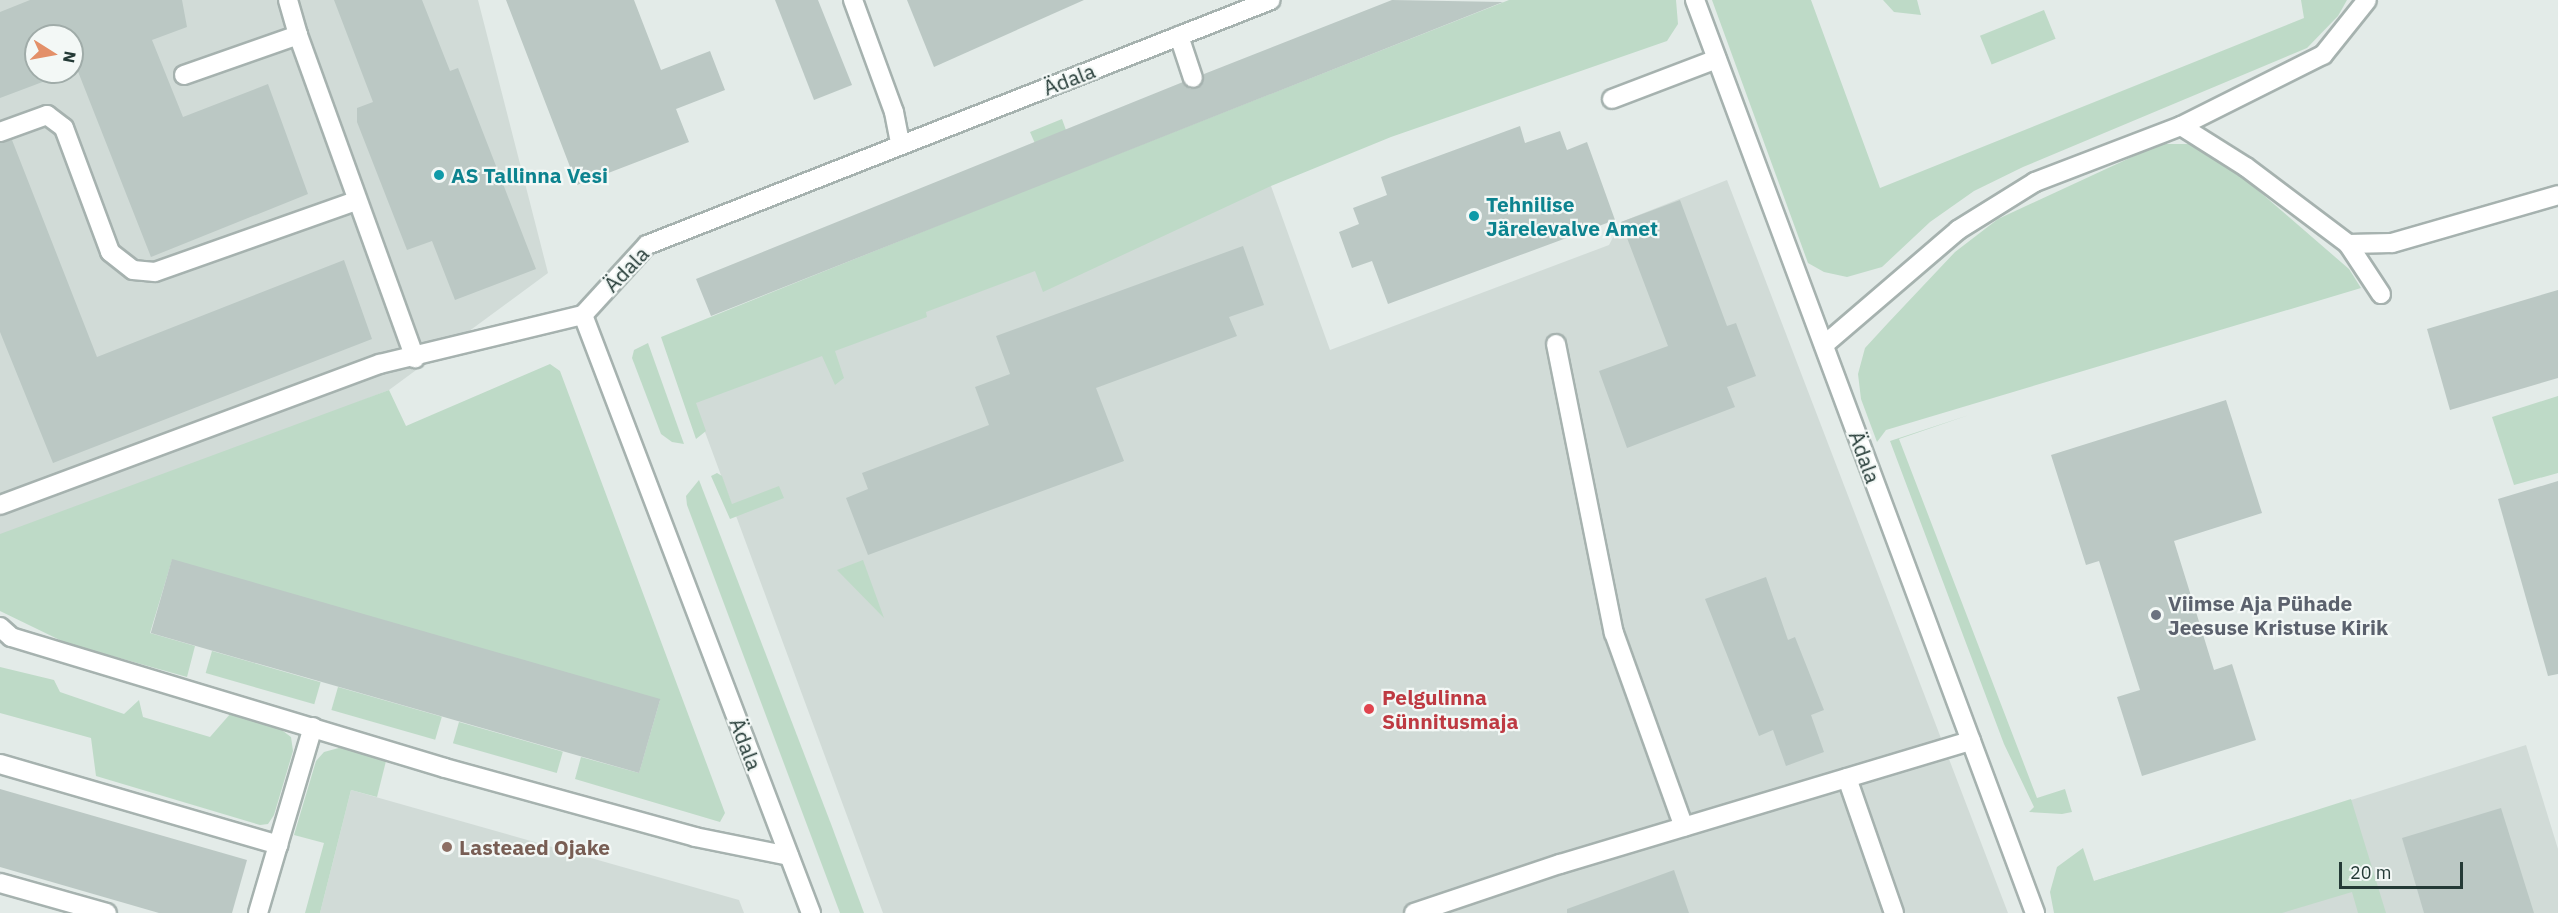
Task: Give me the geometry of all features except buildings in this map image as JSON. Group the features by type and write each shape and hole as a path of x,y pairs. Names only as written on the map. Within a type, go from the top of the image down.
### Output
{"street":[{"path":"288,0 297,35 415,358"},
{"path":"853,0 894,112 900,144"},
{"name":"Ädala","path":"811,913 583,315 647,245 1271,0"},
{"name":"Ädala","path":"1695,0 2035,913"},
{"path":"1824,345 1958,230 2035,182 2181,126 2323,55 2367,0"},
{"path":"184,75 297,35"},
{"path":"1179,36 1193,78"},
{"path":"1612,99 1717,59"},
{"path":"0,132 47,115 64,128 110,252 133,270 155,272 356,201"},
{"path":"2181,126 2246,166 2348,244 2381,294"},
{"path":"2348,244 2392,243 2558,195"},
{"path":"0,505 380,364 415,358 583,315"},
{"path":"1556,344 1614,633 1684,827"},
{"path":"0,627 11,637 313,727 695,837 789,856"},
{"path":"258,913 313,727"},
{"path":"1414,913 1684,827 1971,741"},
{"path":"0,764 278,845"},
{"path":"1847,778 1894,913"},
{"path":"0,883 107,913"}],"shaded area":[{"path":"0,0 478,0 548,273 389,390 0,541"},
{"name":"Pelgulinna Sünnitusmaja","path":"1267,175 1330,350 1609,245 1621,222 1727,180 2008,913 883,913 685,378"},
{"path":"2526,745 2558,849 2558,913 2075,913 2094,881"},
{"name":"Lasteaed Ojake","path":"351,790 739,900 744,913 320,913"}],"green space":[{"path":"1509,0 1676,0 1678,24 1667,41 1391,137 1271,186 1043,292 1035,271 926,312 927,317 835,351 844,378 835,385 822,356 696,403 706,431 696,439 661,337 1051,180 1030,132 1062,119 1080,169"},
{"path":"1712,0 1811,0 1880,188 2304,18 2301,0 2347,0 2338,16 2307,48 2023,167 1974,191 1930,222 1882,267 1847,277 1824,272 1808,263"},
{"path":"1883,0 1917,0 1921,15 1894,12"},
{"path":"2044,10 2056,39 1992,65 1980,36"},
{"path":"2160,144 2189,144 2216,154 2349,269 2361,288 1886,430 1877,442 1861,399 1858,374 1865,348 1955,252 1998,219"},
{"path":"648,343 684,444 672,442 661,434 632,358 634,350"},
{"path":"550,364 560,371 725,813 720,822 575,779 581,757 639,773 660,700 172,560 150,633 195,646 187,677 66,643 0,611 0,534 389,390 406,426"},
{"path":"2558,396 2558,473 2514,485 2492,417"},
{"path":"1969,415 1899,439 2037,798 2065,789 2072,812 2062,814 2029,812 2034,807 2004,744 1890,441"},
{"path":"717,473 722,476 732,504 779,486 784,498 730,519 711,476"},
{"path":"699,480 864,913 840,913 687,505 686,496"},
{"path":"863,560 884,618 837,570"},
{"path":"212,651 321,682 314,704 206,673"},
{"path":"0,667 54,680 60,692 124,714 139,700 143,717 210,737 231,713 279,728 291,737 293,751 274,815 268,824 260,825 96,776 91,738 0,713"},
{"path":"338,687 442,717 435,740 331,710"},
{"path":"459,722 563,752 557,773 453,743"},
{"path":"346,746 386,761 377,797 351,790 320,913 305,913 324,843 294,835 316,761 324,752"},
{"path":"2351,799 2386,913 2358,913 2352,892 2282,913 2054,913 2050,892 2057,867 2083,848 2094,881"}],"place":[{"name":"AS Tallinna Vesi","path":"439,175"},
{"name":"Tehnilise Järelevalve Amet","path":"1474,216"},
{"name":"Viimse Aja Pühade Jeesuse Kristuse Kirik","path":"2156,615"},
{"name":"Pelgulinna Sünnitusmaja","path":"1369,709"},
{"name":"Lasteaed Ojake","path":"447,847"}]}
